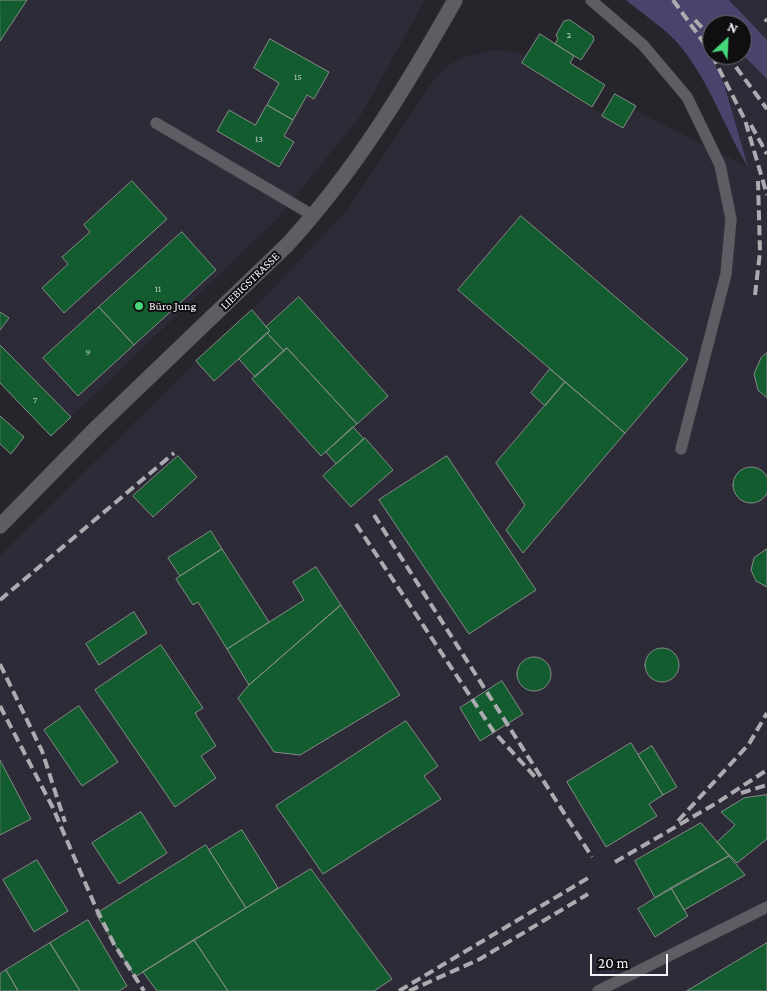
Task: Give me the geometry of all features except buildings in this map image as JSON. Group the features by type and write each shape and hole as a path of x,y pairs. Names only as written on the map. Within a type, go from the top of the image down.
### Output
{"street":[{"name":"LIEBIGSTRASSE","path":"0,526 94,430 287,245 314,216 373,138 455,0"}],"lane":[{"path":"591,0 643,45 687,96 720,165 731,219 726,274 680,449"},
{"path":"156,122 314,216"},
{"path":"598,991 767,907"}],"shaded area":[{"path":"0,0 425,0 361,115 279,217 71,417 0,345"},
{"path":"626,0 729,0 743,15 702,15 702,65 715,65 724,84 748,167 709,90 681,47 669,34"},
{"path":"730,0 767,0 767,44 752,26 752,15 742,15"},
{"path":"752,24 767,40 767,79 752,64"},
{"path":"494,50 528,54 522,64 623,128 634,110 747,166 724,84 715,65 752,64 767,79 767,991 0,991 0,556 196,361 252,310 345,213 431,84 445,68 461,58"}],"railway":[{"path":"673,0 702,40"},
{"path":"695,20 702,27"},
{"path":"717,65 745,120 767,195"},
{"path":"734,65 767,109"},
{"path":"751,125 767,154"},
{"path":"755,295 760,252 758,181"},
{"path":"0,600 174,453"},
{"path":"374,515 592,857"},
{"path":"356,524 494,732 536,778"},
{"path":"0,664 42,751 65,822"},
{"path":"0,706 53,808 96,908 114,944 144,991"},
{"path":"678,821 749,744 767,713"},
{"path":"615,862 715,804 767,770"},
{"path":"741,793 767,785"},
{"path":"399,991 588,878"},
{"path":"409,991 480,959 588,894"}],"place":[{"name":"Büro Jung","path":"139,306"}]}
